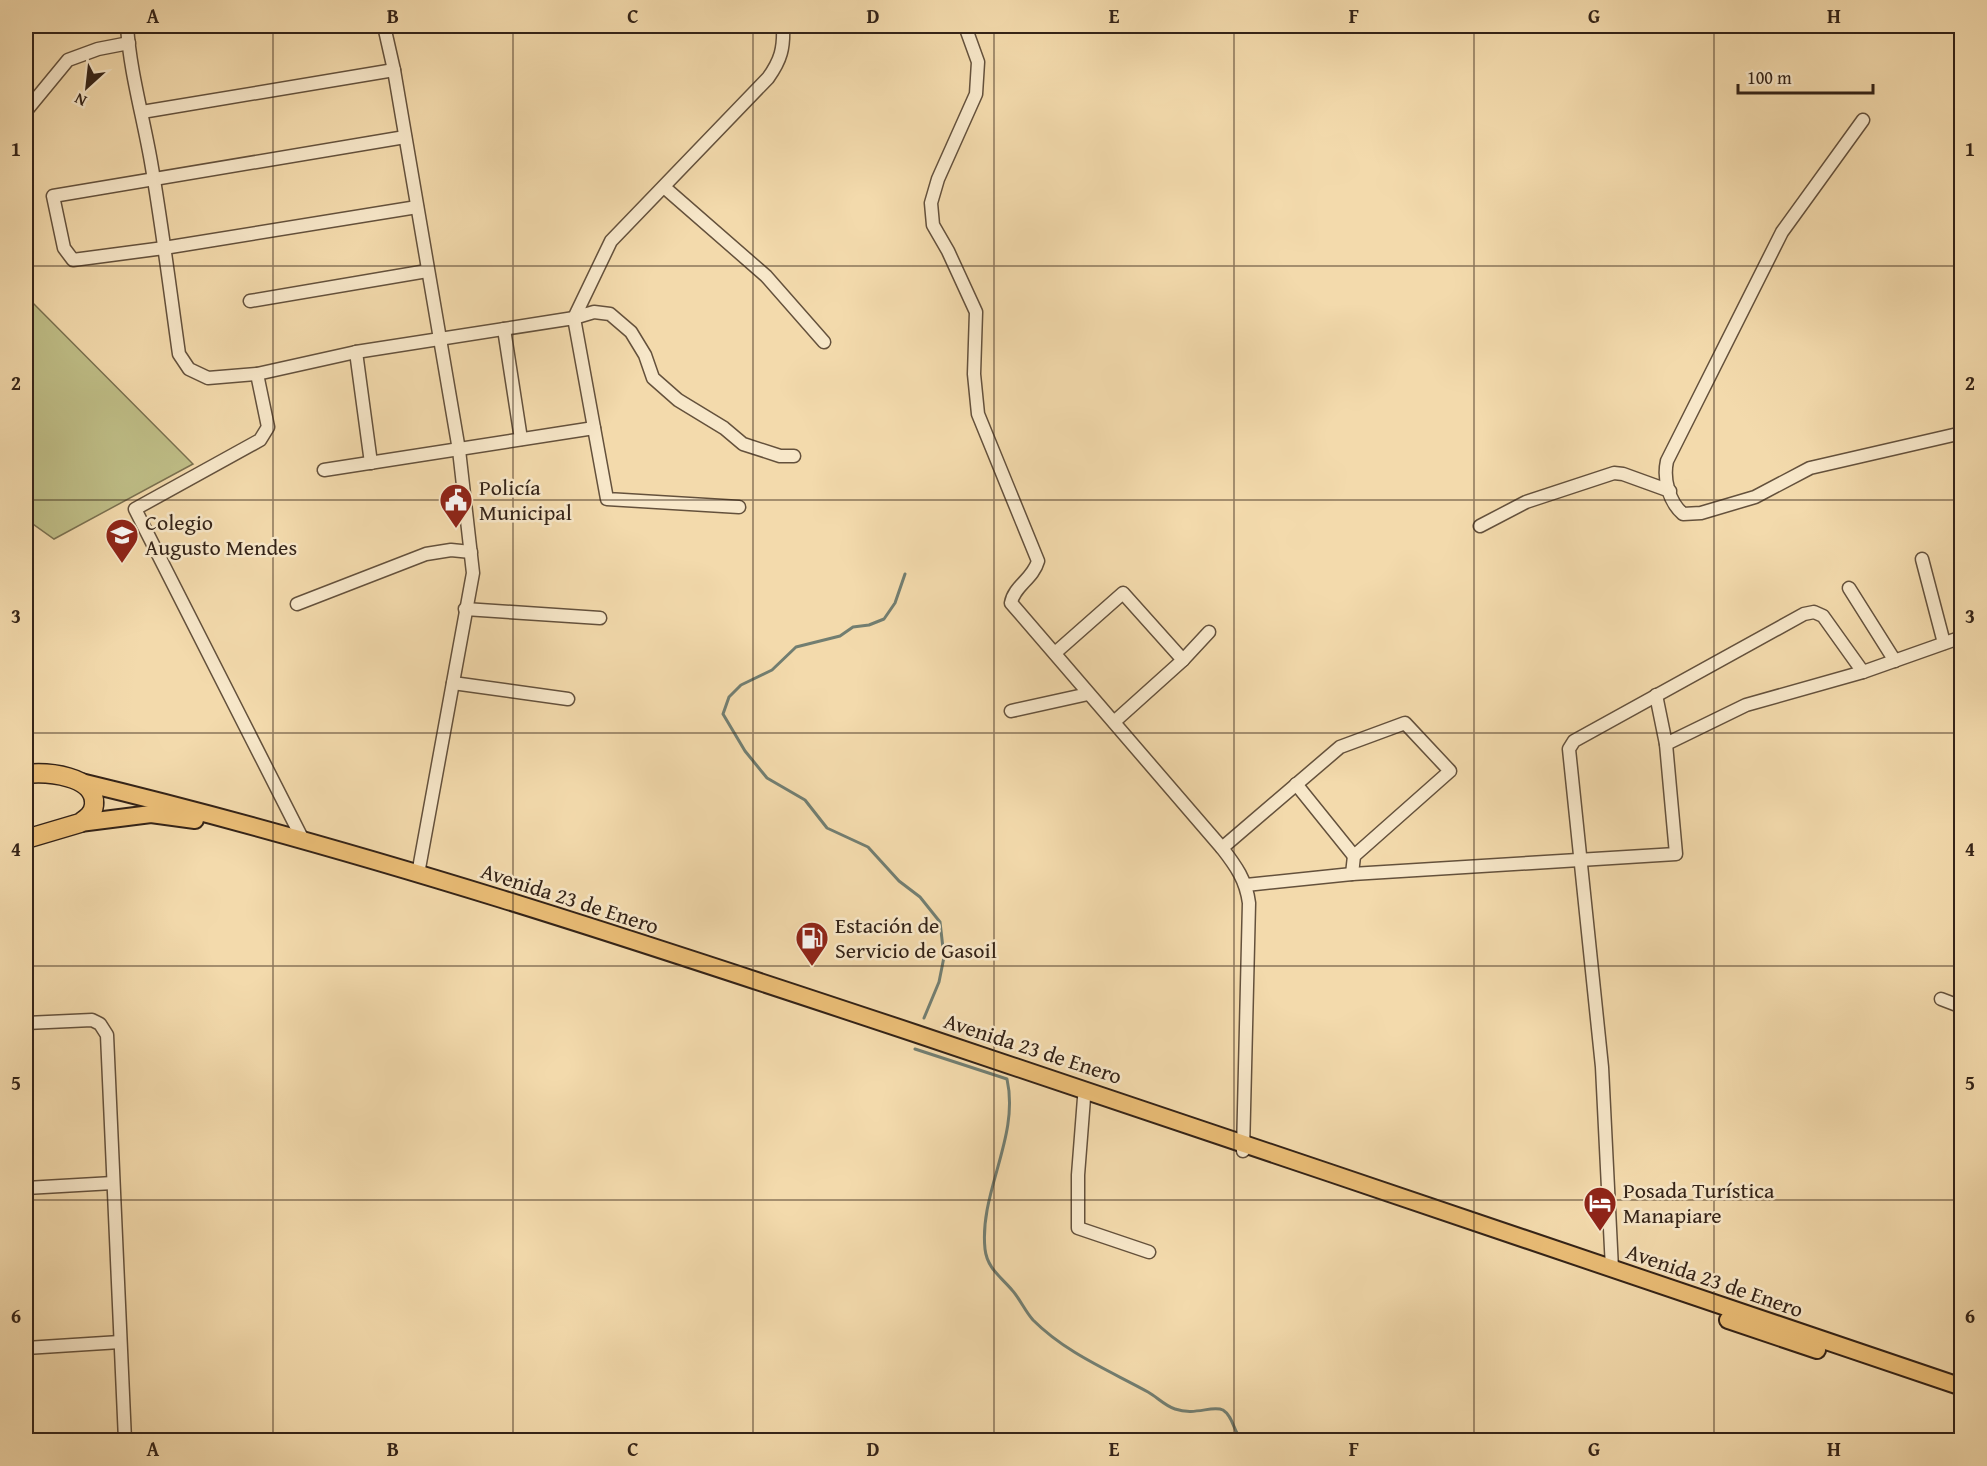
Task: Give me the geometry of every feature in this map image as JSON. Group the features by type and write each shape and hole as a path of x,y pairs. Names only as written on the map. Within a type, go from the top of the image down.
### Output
{"highway":[{"path":"26,774 50,774 81,782 93,794 94,802 87,818 80,823 26,839"}],"main road":[{"path":"26,767 50,774"},
{"name":"Avenida 23 de Enero","path":"81,782 302,838 800,995 1243,1147 1962,1387"},
{"name":"Avenida 23 de Enero","path":"80,823 151,814 243,831 645,954 1084,1098 1243,1147 1770,1335 1962,1397"}],"street":[{"path":"127,26 134,81 154,180 179,354 189,369 208,378 257,374 356,352 574,318 594,312 610,314 631,332 645,355 653,378 678,400 724,428 743,444 780,456 794,456"},
{"path":"384,26 394,70 459,450 473,573 418,874"},
{"path":"739,507 607,499 574,318 611,241 768,78 779,63 784,48 783,26"},
{"path":"964,26 978,62 976,94 938,179 931,203 933,225 948,250 976,312 974,374 978,414 1038,561 1035,571 1012,594 1011,603 1222,848 1240,871 1246,885 1249,903 1243,1147"},
{"path":"26,111 68,60 98,49 129,43"},
{"path":"142,112 394,70"},
{"path":"1863,120 1782,232 1667,461 1664,472 1672,505 1683,514 1701,513 1755,497 1810,468 1962,433"},
{"path":"405,137 53,196 64,248 73,260 164,248 417,207"},
{"path":"664,187 766,276 824,342"},
{"path":"250,301 428,271"},
{"path":"504,328 521,439"},
{"path":"356,352 371,463"},
{"path":"257,374 268,427 260,440 135,509 302,838"},
{"path":"324,470 594,428"},
{"path":"1480,526 1526,501 1614,473 1670,491"},
{"path":"297,604 426,554 444,550 471,552"},
{"path":"1922,560 1944,643"},
{"path":"1849,588 1895,661"},
{"path":"1055,653 1123,593 1183,660"},
{"path":"465,609 600,618"},
{"path":"1612,1269 1602,1067 1569,749 1574,741 1804,614 1814,612 1823,616 1863,672"},
{"path":"1114,722 1183,660 1209,632"},
{"path":"1666,744 1746,705 1863,672 1962,637"},
{"path":"453,683 568,699"},
{"path":"1011,711 1088,694"},
{"path":"1246,885 1352,874 1676,854 1666,744 1656,695"},
{"path":"1222,848 1340,747 1405,723 1450,771 1354,856 1352,874"},
{"path":"1296,784 1354,856"},
{"path":"1941,999 1962,1007"},
{"path":"26,1023 92,1020 100,1024 105,1031 125,1440"},
{"path":"1084,1098 1078,1175 1078,1228 1149,1252"},
{"path":"26,1188 114,1183"},
{"path":"26,1348 120,1342"}],"shaded area":[{"path":"26,296 193,464 54,539 26,519"}],"waterway":[{"path":"905,574 895,603 884,619 869,625 853,627 840,636 796,647 772,670 741,685 729,697 723,714 745,751 767,778 805,800 827,828 868,847 899,881 920,897 940,922 944,957 939,982 924,1018"},
{"path":"915,1049 1007,1079 1010,1101 1008,1122 988,1207 985,1249 986,1256 995,1272 1015,1294 1027,1313 1059,1342 1148,1392 1171,1408 1182,1411 1223,1410 1242,1440"},
{"path":"1320,1440 1344,1440"}],"place":[{"name":"Policía Municipal","path":"456,529"},
{"name":"Colegio Augusto Mendes","path":"122,564"},
{"name":"Estación de Servicio de Gasoil","path":"812,967"},
{"name":"Posada Turística Manapiare","path":"1600,1232"}]}
